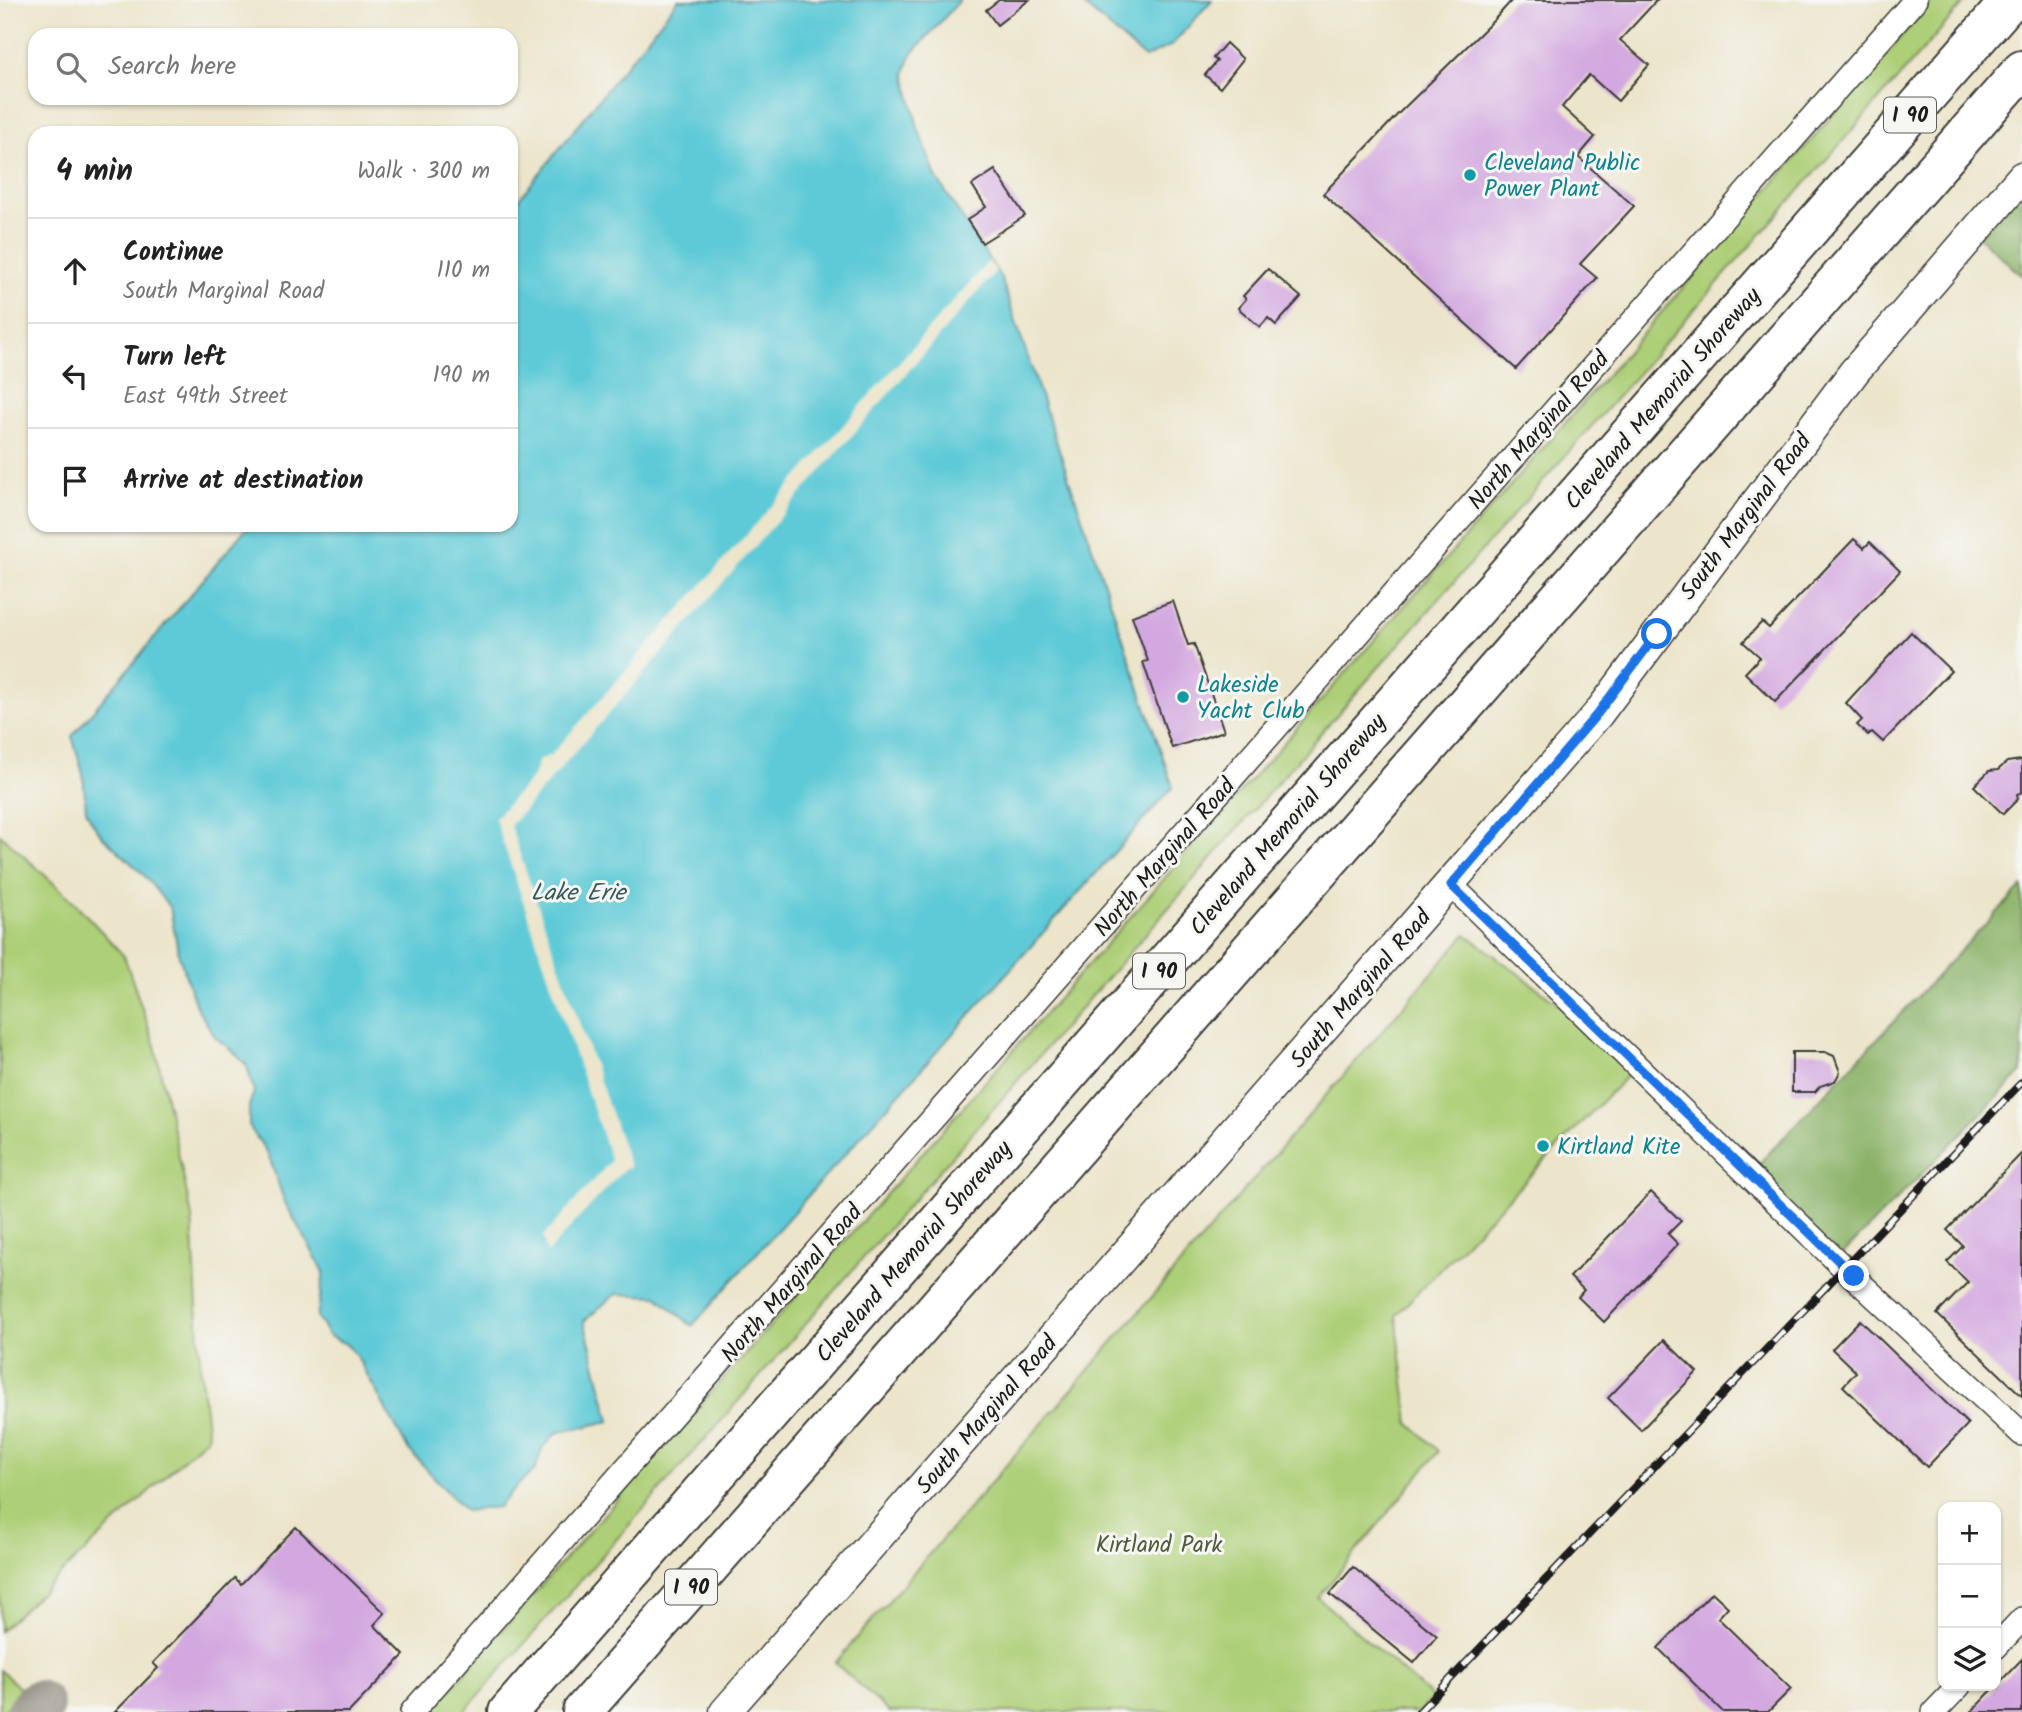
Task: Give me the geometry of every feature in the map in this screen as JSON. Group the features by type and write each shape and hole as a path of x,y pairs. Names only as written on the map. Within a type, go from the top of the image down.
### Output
{"highway":[{"name":"Cleveland Memorial Shoreway","path":"508,1712 2011,0"},
{"name":"I 90","path":"582,1712 2022,70"},
{"path":"1968,132 2022,85"}],"street":[{"name":"North Marginal Road","path":"412,1712 1915,0"},
{"name":"South Marginal Road","path":"725,1712 1451,885 1598,713 1854,372 2022,177"},
{"path":"1451,885 1844,1268 2022,1434"},
{"path":"2001,1642 2022,1619"},
{"path":"1934,1712 1954,1691"}],"green space":[{"path":"1933,0 1967,0 464,1712 430,1712 1539,453"},
{"path":"2022,177 2022,276 1974,232"},
{"path":"0,834 74,902 124,956 155,1046 192,1217 201,1376 208,1436 0,1631"},
{"path":"2022,886 2022,1072 1837,1260 1749,1174"},
{"name":"Kirtland Park","path":"1466,934 1638,1064 1396,1315 1409,1423 1439,1451 1318,1598 1433,1698 1419,1712 889,1712 835,1663"},
{"path":"0,1670 23,1691 2,1712 0,1712"}],"water":[{"name":"Lake Erie","path":"678,0 960,0 911,55 905,73 918,128 936,177 1001,278 1173,787 692,1326 657,1296 616,1294 584,1321 610,1421 556,1433 542,1449 535,1470 498,1507 465,1511 408,1449 356,1355 346,1344 329,1336 317,1317 324,1272 285,1203 268,1154 249,1126 249,1106 254,1092 247,1066 216,1038 196,1006 179,956 170,908 143,874 102,836 92,822 86,810 83,774 72,736 243,532 518,532 518,200"},
{"path":"1078,0 1212,0 1172,45 1145,58"}],"pier":[{"path":"989,261 996,271 510,826 630,1167 624,1169 547,1253 543,1237 611,1161 495,818 533,777 539,760 551,755"}],"building":[{"path":"999,0 1029,0 997,25 986,10"},
{"name":"Cleveland Public Power Plant","path":"1512,0 1657,0 1620,40 1649,65 1618,101 1589,75 1562,107 1595,137 1578,157 1634,206 1580,264 1597,278 1516,369 1323,194 1398,114"},
{"path":"1226,43 1243,59 1220,88 1205,75 1217,61 1213,58"},
{"path":"995,170 1025,216 982,243 967,220 986,207 972,185"},
{"path":"1268,269 1301,297 1276,325 1268,318 1260,327 1238,308 1246,299 1243,296"},
{"path":"1854,539 1864,548 1870,542 1900,571 1775,702 1745,673 1760,657 1743,642 1762,622 1769,628"},
{"name":"Lakeside Yacht Club","path":"1173,601 1188,645 1194,644 1224,731 1172,748 1143,662 1148,661 1132,616"},
{"path":"1911,632 1951,671 1883,742 1872,732 1868,735 1857,725 1862,720 1846,703"},
{"path":"2022,760 2022,792 2017,794 2018,799 2003,814 1974,786 1989,771 1998,770 2007,762"},
{"path":"1792,1052 1825,1052 1834,1056 1840,1072 1835,1081 1820,1086 1815,1092 1792,1092"},
{"path":"2022,1153 2022,1396 1937,1314 1968,1282 1947,1262 1963,1246 1947,1230"},
{"path":"1651,1192 1681,1221 1668,1234 1678,1244 1604,1322 1578,1297 1584,1290 1570,1277"},
{"path":"1860,1320 1968,1424 1927,1467 1843,1386 1856,1372 1832,1349"},
{"path":"1664,1340 1697,1372 1641,1430 1608,1398"},
{"path":"296,1527 385,1613 374,1625 404,1655 349,1712 115,1712 158,1668 153,1663 235,1578 241,1584"},
{"path":"1353,1567 1437,1636 1414,1663 1330,1594"},
{"path":"1712,1592 1728,1607 1718,1618 1791,1689 1768,1712 1723,1712 1658,1648"},
{"path":"2022,1659 2022,1712 1971,1712 1991,1691 2001,1691 2001,1681"}],"taxiway":[{"path":"33,1712 38,1706"}],"railway":[{"path":"1419,1712 2022,1082"}],"place":[{"name":"Cleveland Public Power Plant","path":"1470,175"},
{"name":"Lakeside Yacht Club","path":"1183,697"},
{"name":"Kirtland Kite","path":"1543,1146"}],"route":[{"path":"1657,634 1598,713 1451,885 1854,1276"}]}
